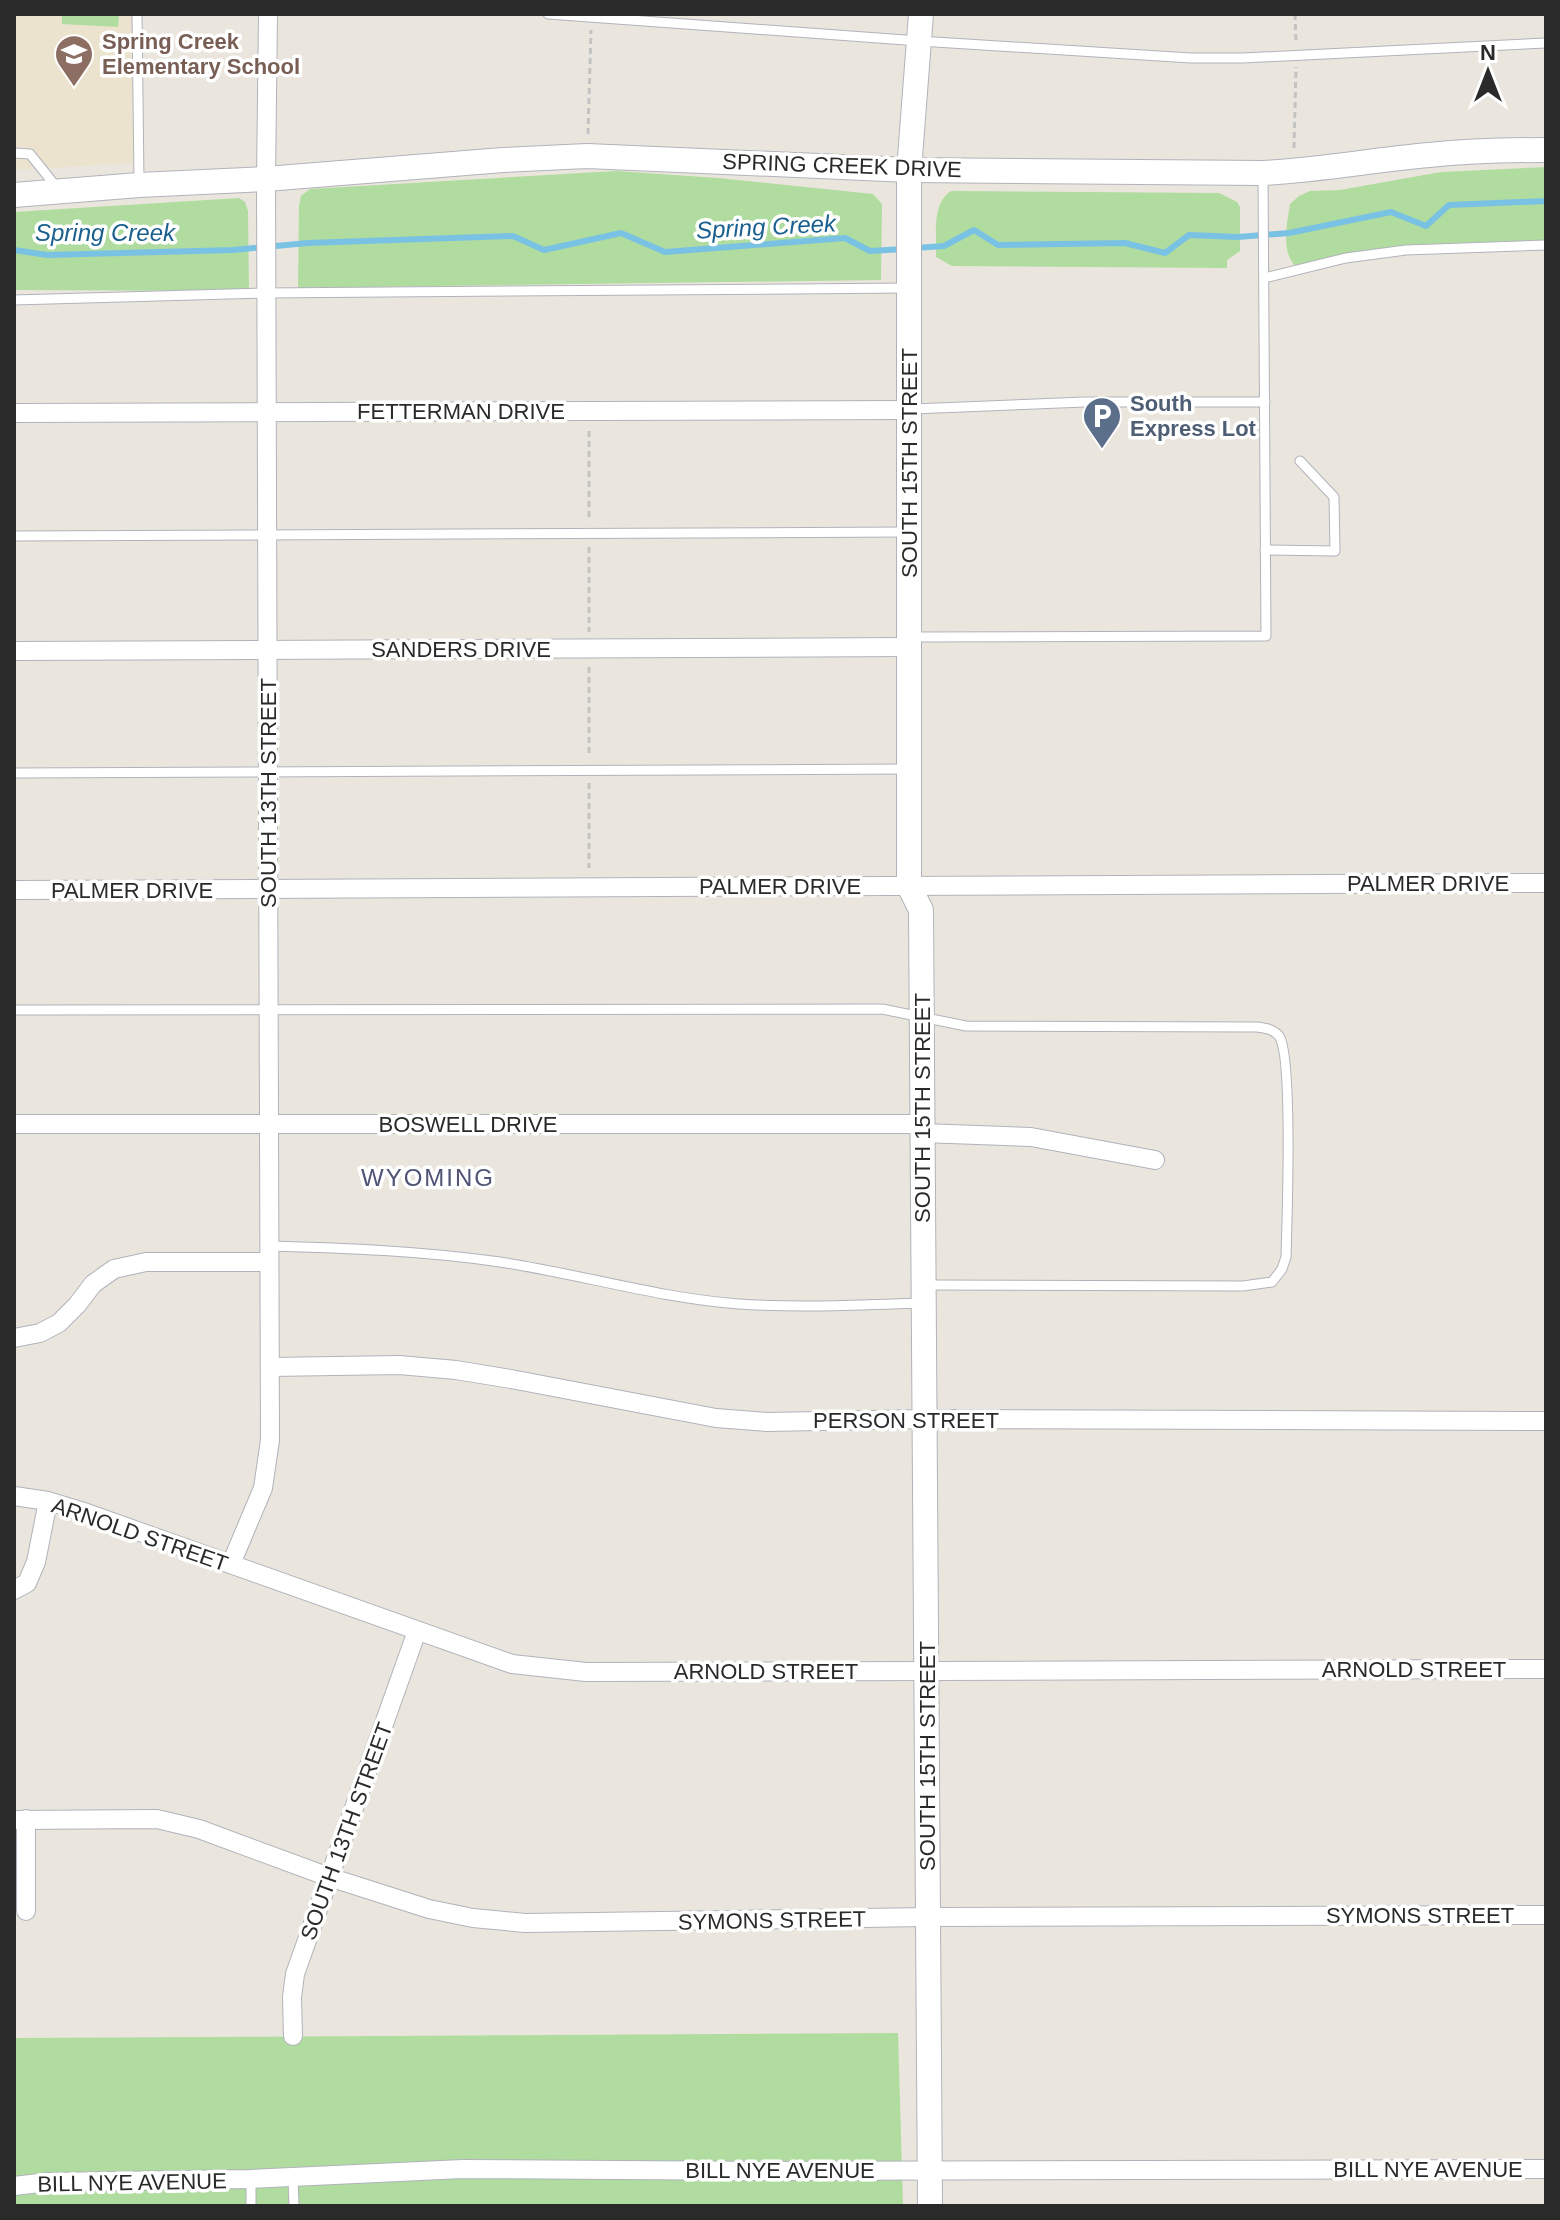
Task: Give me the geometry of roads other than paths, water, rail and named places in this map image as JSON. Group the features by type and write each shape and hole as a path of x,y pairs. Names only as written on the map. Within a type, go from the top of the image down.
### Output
{"main road":[{"name":"SOUTH 15TH STREET","path":"921,14 909,170 909,886 921,910 930,2206"},
{"name":"SPRING CREEK DRIVE","path":"14,195 587,156 909,170 1263,173 1428,155 1546,150"}],"street":[{"name":"SOUTH 13TH STREET","path":"231,1564 263,1488 270,1440 268,14"},
{"name":"FETTERMAN DRIVE","path":"14,413 909,410"},
{"name":"SANDERS DRIVE","path":"14,651 909,642"},
{"name":"PALMER DRIVE","path":"14,890 1546,883"},
{"name":"BOSWELL DRIVE","path":"14,1124 922,1129 1031,1137 1155,1160"},
{"path":"14,1338 40,1333 59,1323 93,1284 114,1269 146,1262 269,1254"},
{"name":"PERSON STREET","path":"270,1367 399,1365 456,1370 716,1418 767,1422 924,1419 1546,1421"},
{"name":"ARNOLD STREET","path":"14,1496 48,1501 90,1514 512,1664 586,1672 1546,1669"},
{"path":"14,1590 27,1583 36,1562 48,1501"},
{"name":"SOUTH 13TH STREET","path":"293,2036 295,1974 417,1631"},
{"name":"SYMONS STREET","path":"20,1820 157,1819 199,1829 329,1877 429,1909 473,1918 525,1923 927,1917 1546,1915"},
{"path":"20,1820 26,1911"},
{"name":"BILL NYE AVENUE","path":"14,2186 48,2182 251,2179 463,2169 1546,2169"}],"lane":[{"path":"137,14 139,185"},
{"path":"548,14 1191,58 1546,43"},
{"path":"14,153 30,154 61,192"},
{"path":"909,642 1266,636 1263,173"},
{"path":"1264,278 1346,258 1406,250 1546,245"},
{"path":"14,300 909,276"},
{"path":"909,410 1085,402 1265,402"},
{"path":"1265,550 1335,551 1334,497 1300,461"},
{"path":"14,536 909,532"},
{"path":"14,773 909,769"},
{"path":"14,1010 882,1009 966,1026 1268,1028 1279,1036 1283,1045 1287,1079 1286,1257 1272,1282 1243,1286 923,1294 788,1306 698,1300 501,1262 410,1253 269,1254"},
{"path":"293,2177 294,2206"},
{"path":"251,2179 251,2206"}],"waterway":[{"name":"Spring Creek","path":"915,248 944,246 974,230 998,245 1125,243 1165,253 1189,235 1238,237 1289,233 1391,212 1426,226 1449,205 1546,201"},
{"name":"Spring Creek","path":"14,250 47,255 233,250 308,243 513,236 544,250 621,233 665,252 845,238 870,251 904,249"}],"place":[{"name":"Spring Creek Elementary School","path":"74,88"},
{"name":"South Express Lot","path":"1102,450"}],"district":[{"name":"WYOMING","path":"428,1178"}]}
